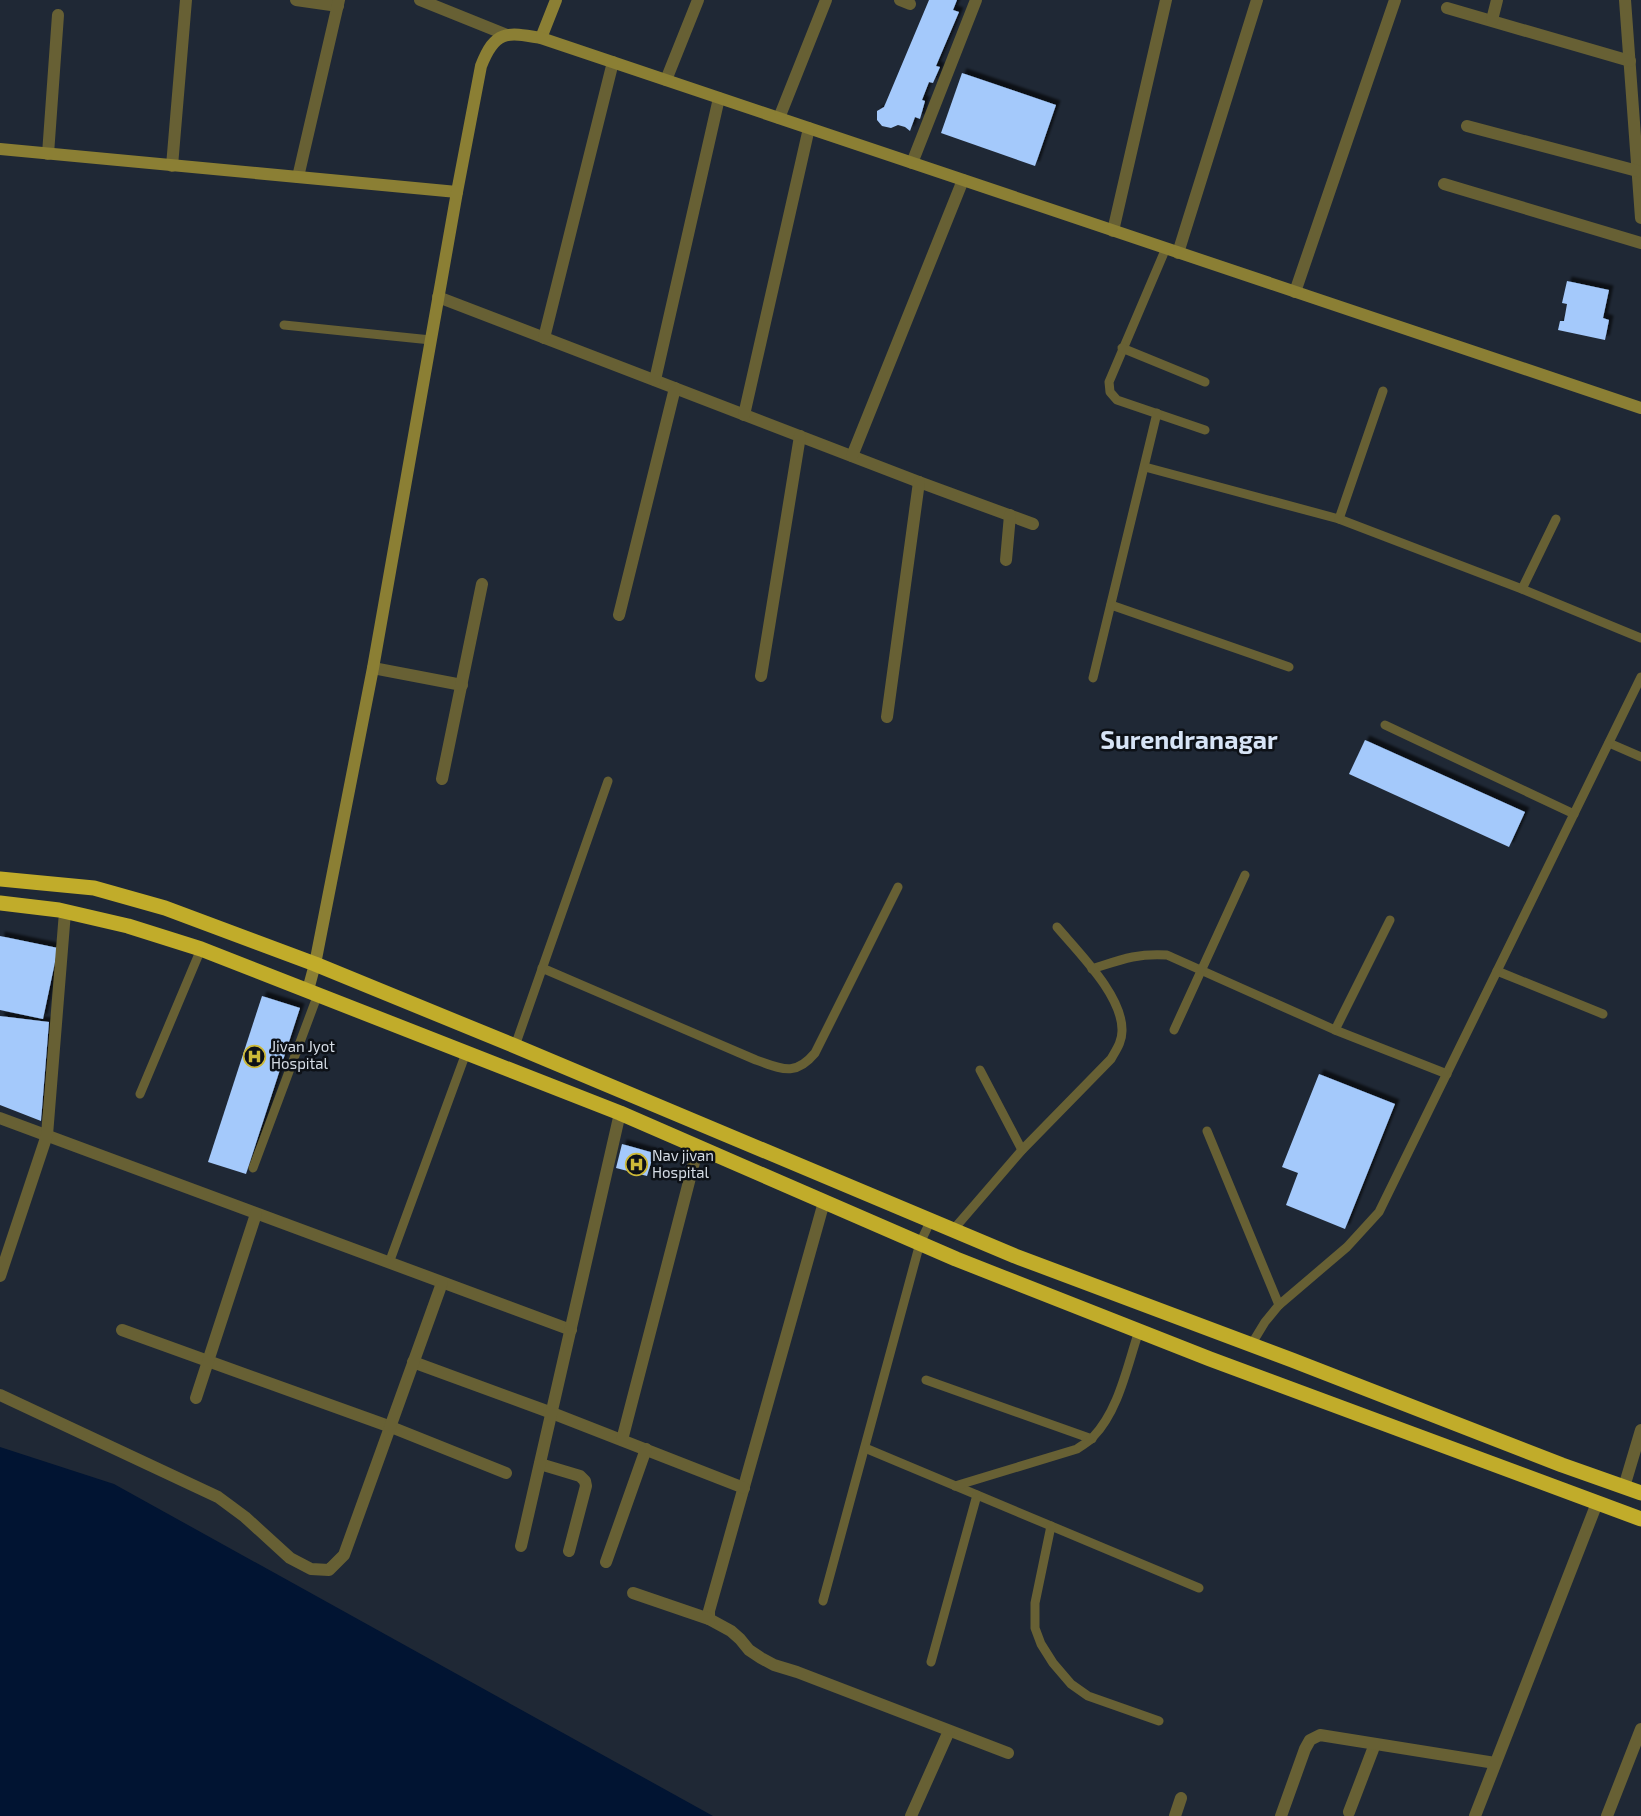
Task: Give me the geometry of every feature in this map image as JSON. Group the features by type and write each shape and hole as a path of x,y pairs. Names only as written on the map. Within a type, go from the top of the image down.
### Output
{"highway":[{"path":"0,879 94,888 165,908 315,964 1015,1256 1250,1344 1562,1465 1641,1493"},
{"path":"0,903 65,912 128,926 201,949 620,1114 956,1259 1210,1359 1641,1519"}],"street":[{"path":"172,166 186,0"},
{"path":"296,0 338,3 298,178"},
{"path":"421,0 508,35"},
{"path":"541,38 556,0"},
{"path":"666,80 698,0"},
{"path":"779,118 826,0"},
{"path":"912,163 976,0"},
{"path":"1113,230 1166,0"},
{"path":"1178,253 1257,0"},
{"path":"1295,292 1395,0"},
{"path":"1492,20 1497,0"},
{"path":"1625,0 1641,218"},
{"path":"1447,8 1630,61"},
{"path":"48,154 58,15"},
{"path":"313,992 315,964 373,668 456,192 481,66 487,51 496,38 514,33 541,38 1641,408"},
{"path":"544,338 613,62"},
{"path":"654,380 719,98"},
{"path":"1467,126 1639,172"},
{"path":"744,414 808,128"},
{"path":"0,149 456,192"},
{"path":"852,456 962,180"},
{"path":"1444,184 1641,243"},
{"path":"438,297 1033,524"},
{"path":"619,615 675,388"},
{"path":"761,676 800,436"},
{"path":"887,717 919,482"},
{"path":"1006,560 1010,515"},
{"path":"442,780 482,584"},
{"path":"373,668 462,685"},
{"path":"0,1276 47,1135 65,912"},
{"path":"521,1546 620,1114"},
{"path":"0,1118 571,1330"},
{"path":"622,1440 698,1147"},
{"path":"709,1620 709,1612 824,1202"},
{"path":"196,1398 256,1214"},
{"path":"0,1395 218,1497 245,1517 290,1558 311,1568 329,1570 344,1555 442,1283"},
{"path":"122,1330 391,1427 506,1473"},
{"path":"414,1362 552,1413 744,1488"},
{"path":"1624,1487 1641,1430"},
{"path":"606,1562 646,1449"},
{"path":"540,1464 580,1476 585,1480 586,1486 569,1551"},
{"path":"1475,1816 1597,1503"},
{"path":"633,1593 709,1620 731,1631 749,1650 774,1665 797,1672 1008,1753"},
{"path":"1607,1816 1641,1729"},
{"path":"911,1816 949,1730"},
{"path":"1282,1816 1305,1749 1310,1740 1320,1735 1496,1763"},
{"path":"1349,1812 1375,1744"},
{"path":"1176,1816 1181,1798"}],"lane":[{"path":"1166,248 1122,348 1109,382 1110,392 1117,400 1205,430"},
{"path":"284,325 431,340"},
{"path":"1122,348 1205,382"},
{"path":"1339,519 1383,390"},
{"path":"1093,678 1157,414"},
{"path":"1145,467 1339,519 1522,589 1641,638"},
{"path":"1522,589 1556,519"},
{"path":"1111,604 1289,667"},
{"path":"1250,1344 1278,1306 1348,1247 1379,1212 1641,677"},
{"path":"1385,725 1574,814"},
{"path":"1609,743 1641,757"},
{"path":"515,1046 608,781"},
{"path":"1174,1030 1245,876"},
{"path":"542,968 756,1060 781,1069 795,1070 806,1064 815,1053 898,887"},
{"path":"1335,1030 1390,920"},
{"path":"953,1230 1022,1150 1111,1059 1120,1044 1122,1030 1119,1011 1110,994 1057,927"},
{"path":"140,1094 201,949"},
{"path":"1092,970 1136,956 1148,954 1167,955 1335,1030 1447,1074"},
{"path":"1497,971 1604,1014"},
{"path":"253,1168 313,992"},
{"path":"389,1263 466,1052"},
{"path":"980,1070 1022,1150"},
{"path":"1207,1131 1278,1306"},
{"path":"823,1601 920,1243 931,1220"},
{"path":"955,1486 1077,1448 1092,1438 1107,1420 1120,1389 1139,1331"},
{"path":"926,1380 1092,1438"},
{"path":"864,1448 1199,1588"},
{"path":"931,1662 977,1495"},
{"path":"1051,1526 1035,1603 1035,1628 1041,1644 1052,1663 1070,1684 1088,1696 1159,1721"}],"water":[{"path":"0,1447 114,1484 713,1816 0,1816"}],"building":[{"path":"929,0 957,0 953,10 959,12 936,66 940,67 933,83 929,82 922,100 925,101 920,119 915,117 910,131 898,125 891,128 882,126 877,120 877,111 884,107"},
{"path":"962,73 1056,105 1035,166 941,133"},
{"path":"1567,281 1609,290 1603,318 1609,320 1605,340 1558,330 1560,321 1564,321 1567,304 1562,303"},
{"path":"1365,740 1525,812 1509,847 1349,774"},
{"path":"0,936 58,948 43,1019 0,1010"},
{"path":"262,996 300,1008 246,1174 208,1162"},
{"path":"0,1016 49,1022 41,1121 0,1105"},
{"path":"1319,1074 1395,1104 1345,1229 1286,1205 1298,1173 1282,1167"},
{"path":"622,1144 654,1153 647,1176 616,1168"}],"place":[{"name":"Jivan Jyot Hospital","path":"255,1056"},
{"name":"Nav jivan Hospital","path":"636,1165"}],"district":[{"name":"Surendranagar","path":"1189,740"}]}
